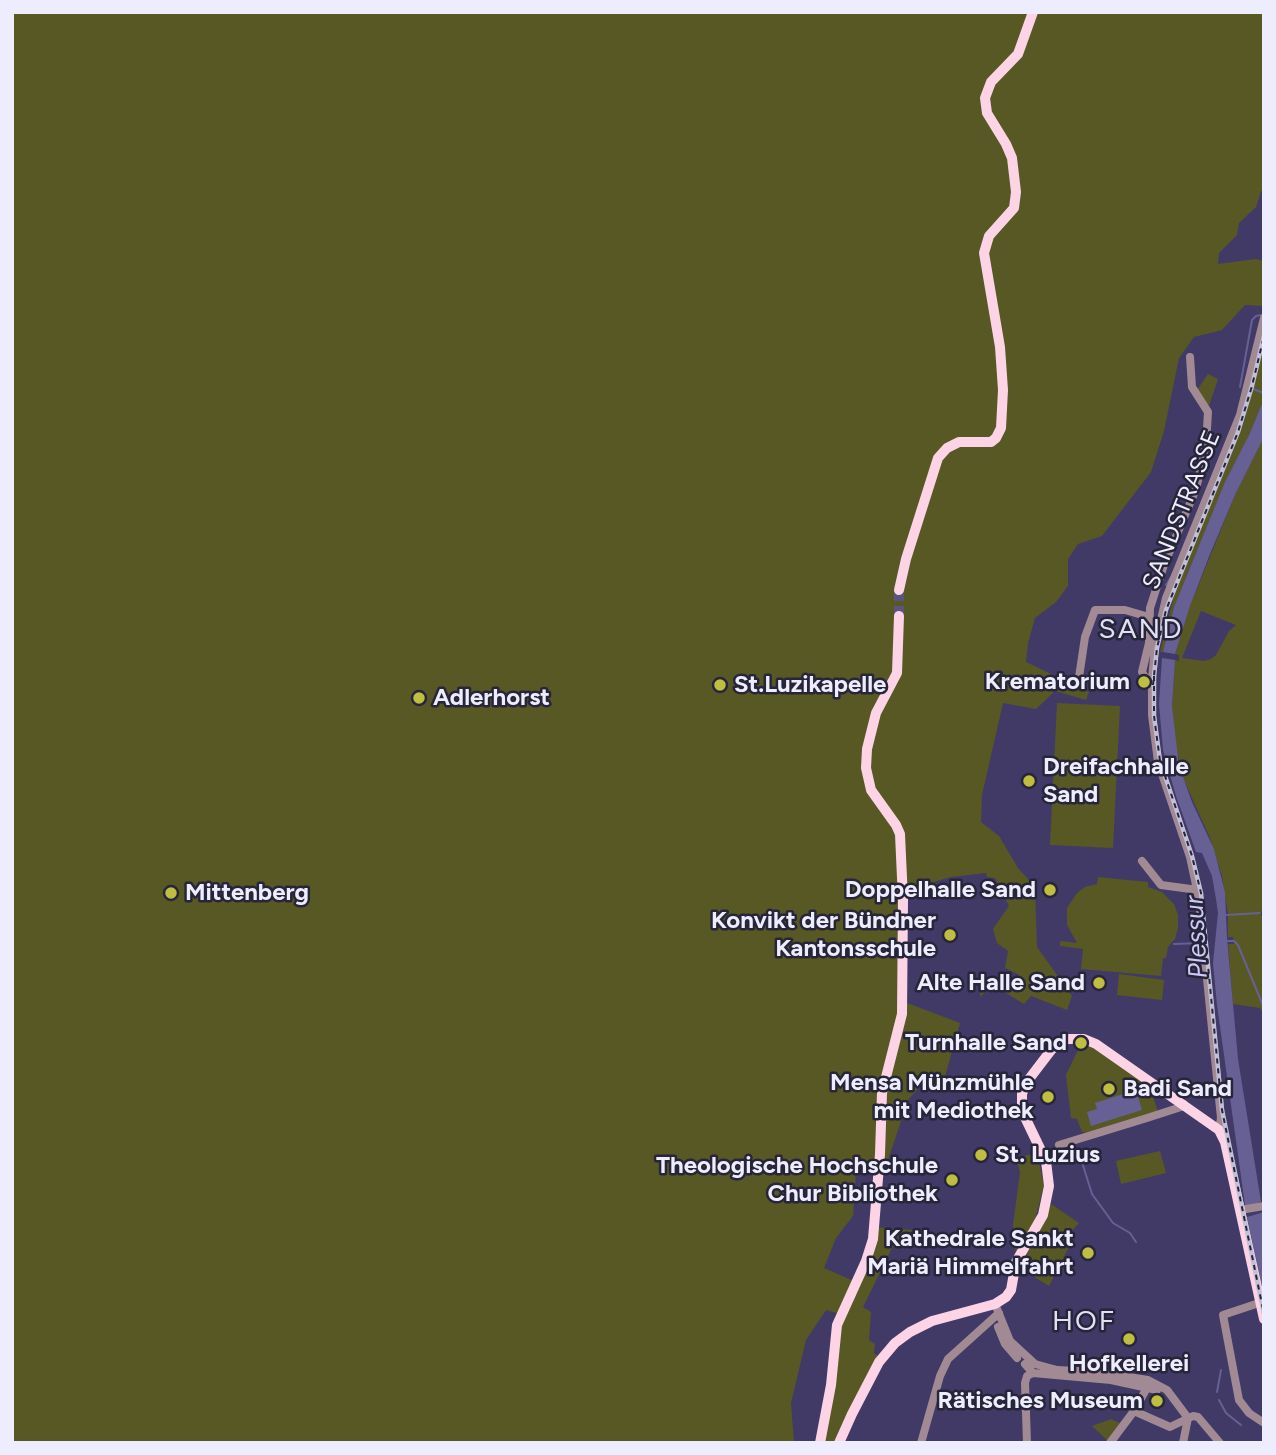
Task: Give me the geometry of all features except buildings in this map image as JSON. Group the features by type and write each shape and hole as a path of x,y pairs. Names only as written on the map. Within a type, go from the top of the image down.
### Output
{"main road":[{"path":"899,590 936,461 947,448 959,442 991,442 1001,428 1003,390 1000,347 984,253 989,236 1014,208 1016,192 1009,151 987,113 986,92 995,78 1018,54 1033,12"},
{"path":"820,1443 831,1385 837,1325 866,1261 874,1233 882,1093 902,1014 903,900 900,834 871,790 866,768 867,749 876,713 897,673 899,616"},
{"path":"839,1443 879,1362 895,1343 932,1321 997,1308 1006,1297 1013,1282 1018,1259 1042,1215 1049,1186 1046,1161 1022,1111 1022,1094 1026,1083 1052,1049 1071,1038 1091,1041 1219,1130 1225,1142 1242,1210 1264,1320"}],"street":[{"name":"SANDSTRASSE","path":"1219,1130 1221,1118 1198,890 1158,762 1152,715 1152,680 1155,646 1166,598 1237,425 1264,318"},
{"path":"1152,680 1146,678 1142,672 1149,642 1149,617 1164,565 1196,489 1205,452 1209,412 1192,387 1190,357"},
{"path":"1078,684 1086,634 1095,610 1125,610 1149,617"},
{"path":"1142,861 1161,884 1198,890"},
{"path":"1059,1145 1184,1104"},
{"path":"1242,1210 1264,1206"},
{"path":"1259,1303 1223,1315 1239,1400 1249,1413 1264,1423"},
{"path":"921,1443 940,1376 948,1359 997,1308 1004,1331 1012,1344 1041,1366 1142,1379 1160,1386 1172,1396 1188,1418 1183,1443"},
{"path":"998,1327 1005,1344 1017,1358"},
{"path":"1025,1364 1033,1373"},
{"path":"1027,1443 1025,1387 1026,1377 1033,1373 1098,1378 1148,1386 1172,1396"},
{"path":"1110,1443 1134,1411 1148,1386"},
{"path":"1134,1411 1169,1427 1196,1416 1220,1443"}],"shaded area":[{"path":"12,12 1264,12 1264,191 1261,191 1256,207 1239,223 1237,235 1219,253 1218,264 1256,259 1264,261 1264,306 1245,305 1222,330 1194,337 1179,358 1164,431 1151,472 1102,536 1078,544 1068,559 1068,586 1056,602 1035,618 1028,643 1026,662 1089,692 1086,700 1055,691 1036,709 1003,703 982,795 981,822 999,836 1018,868 1035,887 1037,947 1072,996 1067,1010 1031,996 1024,1004 993,985 980,997 981,980 1017,990 1019,980 1018,974 1005,968 1008,951 997,943 993,929 1009,906 995,878 987,877 986,873 951,877 906,890 907,1003 960,1023 942,1087 924,1082 908,1100 887,1163 856,1170 853,1216 836,1238 824,1268 856,1282 875,1227 913,1230 892,1248 863,1307 871,1312 869,1340 875,1344 874,1353 881,1359 839,1443 820,1443 840,1314 826,1310 806,1340 791,1403 794,1443 12,1443"},
{"path":"1264,347 1264,399 1225,483 1174,607 1163,652 1160,652 1175,592 1243,424"},
{"path":"1208,374 1218,379 1208,409 1195,393"},
{"path":"1264,399 1264,437 1210,554 1175,654 1163,652 1174,607 1225,482"},
{"path":"1264,437 1264,722 1261,724 1264,728 1264,908 1260,913 1264,920 1264,1014 1260,1008 1233,1004 1228,944 1234,944 1233,937 1228,937 1228,914 1222,876 1210,838 1183,778 1175,744 1172,706 1175,660 1179,661 1179,655 1175,654 1177,646 1190,606 1235,495","holes":["1201,611 1236,625 1211,659 1204,661 1182,658"]},
{"path":"1162,658 1175,660 1172,706 1179,766 1214,849 1225,892 1238,1059 1261,1202 1247,1206 1217,1005 1213,963 1218,913 1216,899 1212,876 1202,853 1196,852 1163,750 1159,704"},
{"path":"1057,703 1120,706 1113,848 1050,845"},
{"path":"1098,877 1148,882 1148,887 1162,892 1174,904 1178,915 1178,928 1175,939 1168,947 1166,958 1163,958 1161,976 1081,969 1083,949 1060,946 1060,941 1077,943 1067,925 1067,908 1077,893 1085,887 1097,884"},
{"path":"1119,974 1164,980 1162,1000 1117,995"},
{"name":"Badi Sand","path":"1088,1046 1149,1084 1158,1112 1089,1133 1082,1132 1077,1119 1071,1118 1066,1075 1077,1052"},
{"path":"1136,1090 1142,1110 1091,1126 1087,1112 1097,1109 1095,1103"},
{"path":"1160,1151 1166,1173 1121,1184 1116,1161"},
{"path":"1037,1153 1044,1185 1035,1220 1022,1244 1019,1243 1016,1254 1013,1225 1020,1172 1016,1158"},
{"path":"1051,1204 1079,1223 1066,1237 1070,1245 1049,1286 1020,1268"},
{"path":"1264,1212 1264,1295 1247,1217"},
{"path":"1111,1419 1122,1424 1109,1442 1092,1426"}],"waterway":[{"path":"1240,387 1252,320 1261,315"},
{"path":"1253,389 1264,393"},
{"path":"1166,585 1171,577"},
{"path":"1226,915 1260,913"},
{"path":"1227,941 1234,941 1238,945 1264,1008"},
{"name":"Plessur","path":"1174,944 1201,943"},
{"path":"1081,1159 1092,1194 1113,1223 1130,1233 1136,1242"},
{"path":"1217,1392 1221,1370"},
{"path":"1219,1400 1226,1413 1241,1425"}],"tunnel":[{"path":"899,590 899,616"}],"railway":[{"path":"1153,685 1157,648 1166,610 1238,432 1264,336"},
{"path":"1154,676 1154,716 1160,761 1192,856 1201,893 1222,1110 1264,1314"}],"place":[{"name":"Krematorium","path":"1144,682"},
{"name":"St.Luzikapelle","path":"720,685"},
{"name":"Adlerhorst","path":"419,698"},
{"name":"Dreifachhalle Sand","path":"1029,781"},
{"name":"Doppelhalle Sand","path":"1050,890"},
{"name":"Mittenberg","path":"171,893"},
{"name":"Konvikt der Bündner Kantonsschule","path":"950,935"},
{"name":"Alte Halle Sand","path":"1099,983"},
{"name":"Turnhalle Sand","path":"1081,1043"},
{"name":"Badi Sand","path":"1109,1089"},
{"name":"Mensa Münzmühle mit Mediothek","path":"1048,1097"},
{"name":"St. Luzius","path":"981,1155"},
{"name":"Theologische Hochschule Chur Bibliothek","path":"952,1180"},
{"name":"Kathedrale Sankt Mariä Himmelfahrt","path":"1088,1253"},
{"name":"Hofkellerei","path":"1129,1339"},
{"name":"Rätisches Museum","path":"1157,1401"}],"district":[{"name":"SAND","path":"1141,630"},
{"name":"HOF","path":"1084,1322"}]}
